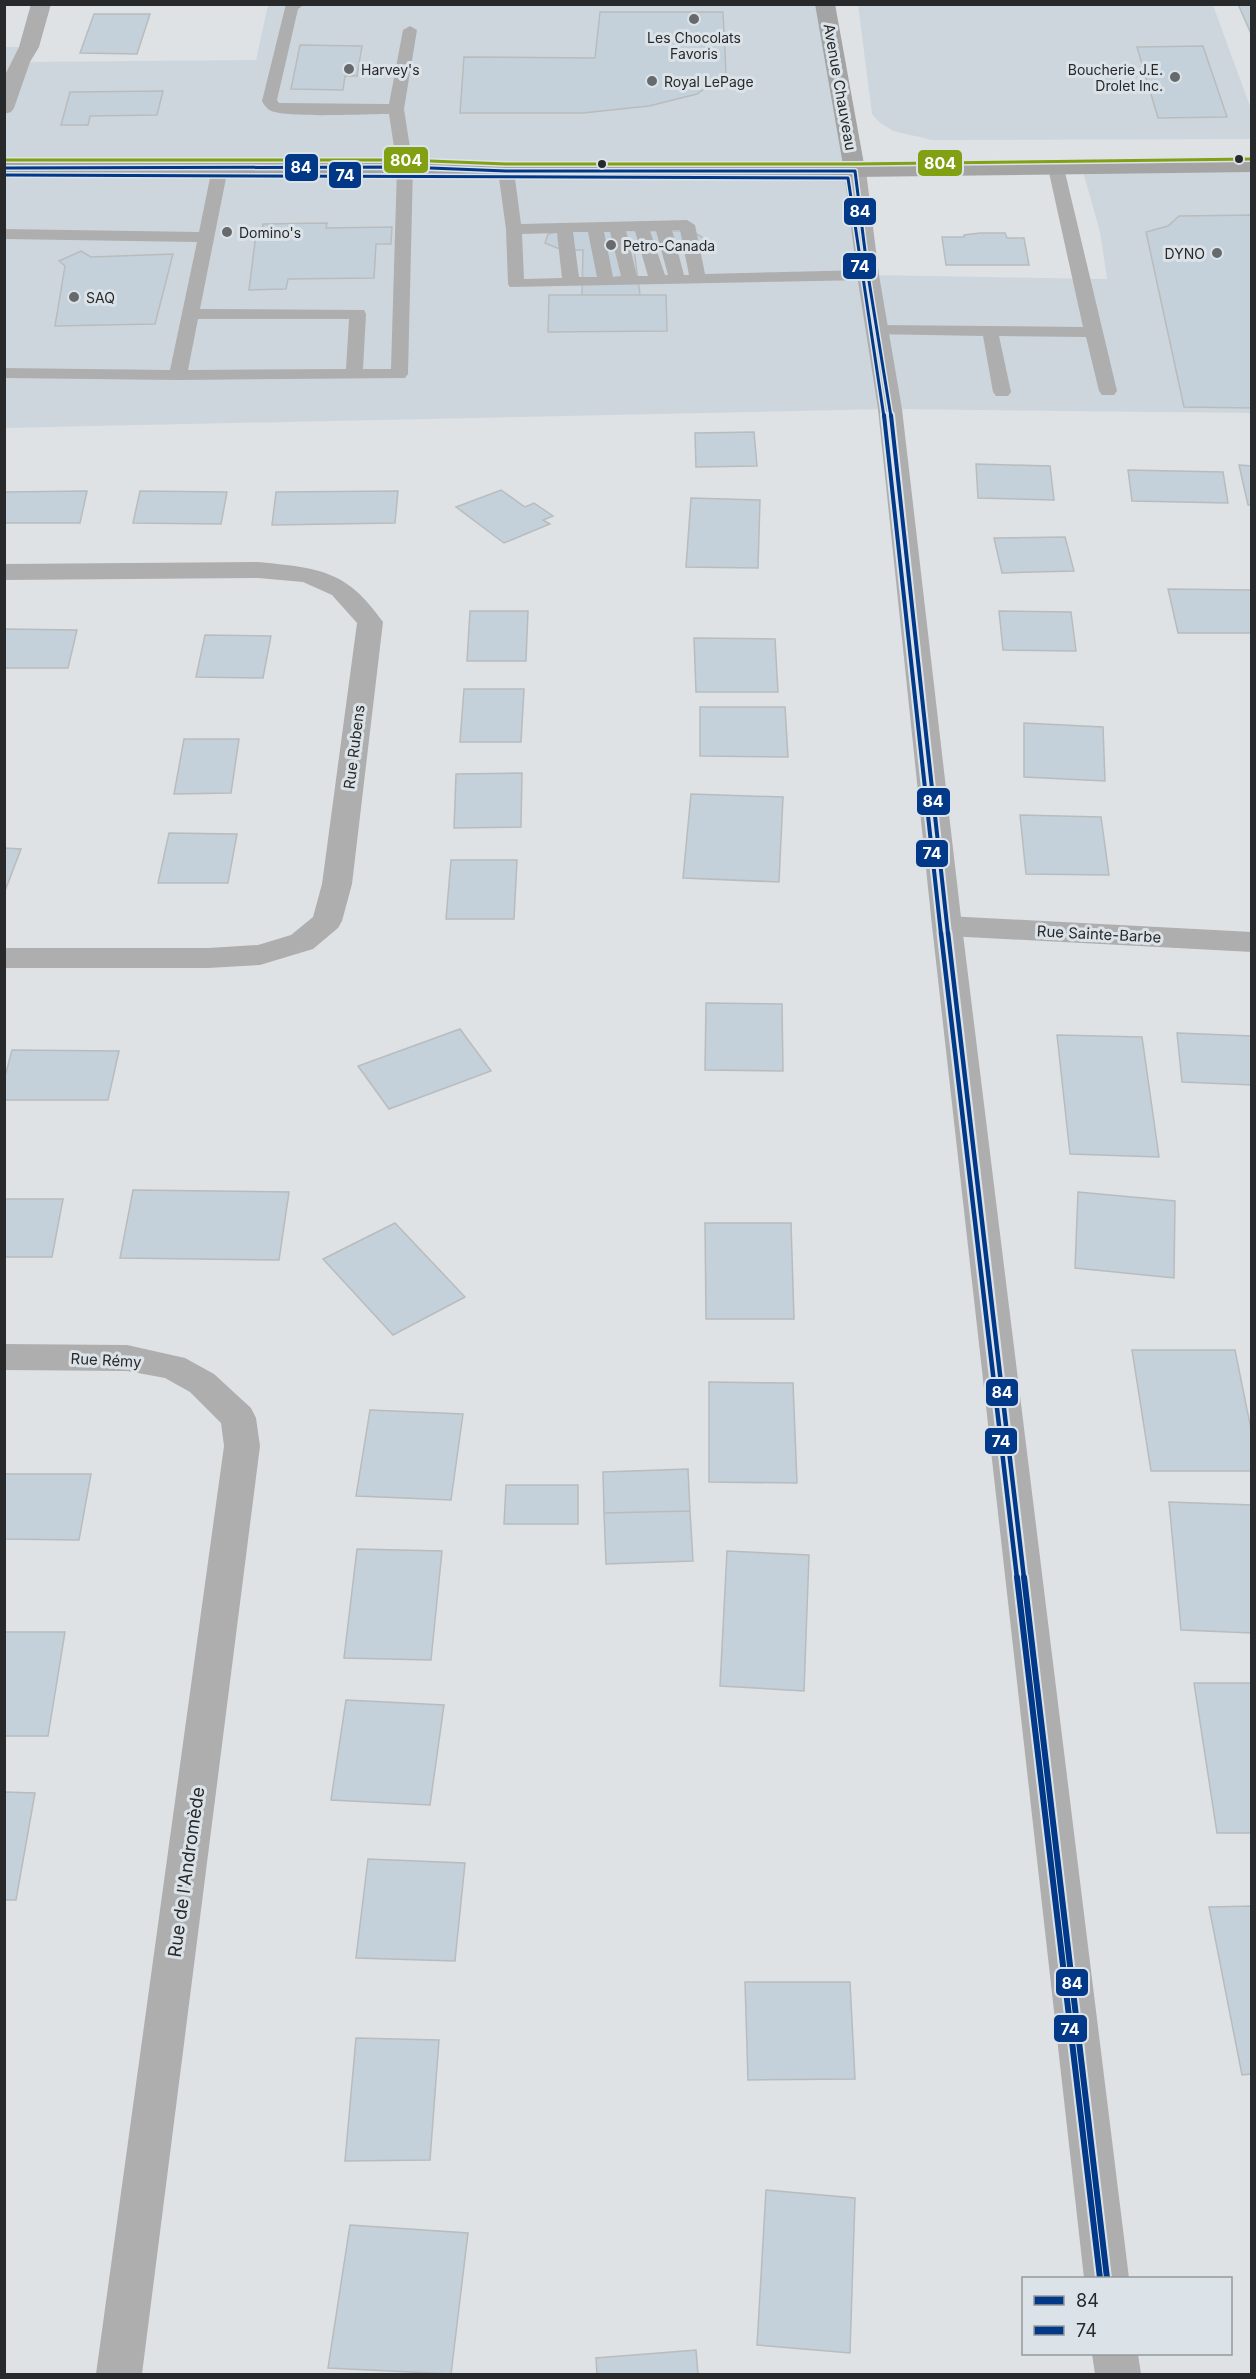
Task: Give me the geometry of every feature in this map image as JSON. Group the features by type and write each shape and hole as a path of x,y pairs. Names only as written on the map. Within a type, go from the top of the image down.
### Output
{"main road":[{"name":"Avenue Chauveau","path":"825,4 855,171"},
{"path":"4,168 405,167 506,171 855,171 1251,166"}],"street":[{"path":"4,108 20,62 29,47 41,4"},
{"name":"Avenue Chauveau","path":"855,171 868,275 890,409 947,926 1107,2277"},
{"name":"Rue Rubens","path":"4,572 258,570 308,575 341,589 370,622 337,884 327,921 302,942 260,955 208,958 4,958"},
{"name":"Rue Sainte-Barbe","path":"947,926 1251,942"},
{"name":"Rue Rémy","path":"4,1357 127,1358 173,1367 202,1383"},
{"name":"Rue de l'Andromède","path":"119,2374 242,1446 237,1418 202,1383"},
{"path":"1115,2355 1118,2374"}],"lane":[{"path":"298,4 291,7 288,18 270,101 275,107 396,109"},
{"path":"4,373 399,374 405,167 396,109 410,30"},
{"path":"178,375 204,237 220,168"},
{"path":"1056,168 1108,391"},
{"path":"506,171 513,229 516,284 868,275"},
{"path":"513,229 687,225 698,279"},
{"path":"641,226 658,280"},
{"path":"663,226 676,280"},
{"path":"595,227 606,282"},
{"path":"617,227 630,281"},
{"path":"564,228 572,282"},
{"path":"4,234 204,237"},
{"path":"189,314 358,314 354,374"},
{"path":"877,330 1093,332"},
{"path":"990,331 1002,392"}],"shaded area":[{"path":"268,5 825,5 868,275 1107,279 1100,232 1082,168 1251,166 1251,413 890,409 5,428 4,47 29,47 21,62 256,60"},
{"path":"858,5 1213,5 1251,109 1251,139 932,140 893,131 880,123 872,114"}],"building":[{"path":"1238,4 1252,4 1252,36"},
{"path":"600,12 723,12 726,73 697,94 649,106 583,113 460,113 464,57 595,58"},
{"path":"94,14 150,14 137,54 80,53"},
{"path":"300,45 362,46 357,76 345,76 343,90 291,89"},
{"path":"1203,46 1227,117 1158,118 1137,47"},
{"path":"163,91 157,115 90,116 88,125 61,125 70,92"},
{"path":"1252,215 1252,408 1184,407 1146,232 1168,226 1179,216"},
{"path":"327,223 326,228 392,227 391,244 376,244 374,278 288,279 286,289 249,290 256,234 262,234 263,224"},
{"path":"565,230 692,231 708,241 693,248 634,249 640,295 582,295 583,250 562,250 545,243 548,234"},
{"path":"1005,233 1007,238 1024,238 1029,265 946,265 942,237 964,237 964,235"},
{"path":"81,251 91,257 173,254 155,324 55,326 65,266 59,261"},
{"path":"549,295 666,295 667,331 548,332"},
{"path":"754,432 757,466 696,467 695,433"},
{"path":"976,464 1050,466 1054,500 978,498"},
{"path":"1239,465 1252,466 1252,505 1248,505"},
{"path":"1128,470 1223,472 1228,503 1132,501"},
{"path":"501,490 525,507 534,503 553,516 543,520 550,524 504,543 456,507"},
{"path":"87,491 80,523 4,523 4,492"},
{"path":"140,491 227,492 221,524 133,523"},
{"path":"398,491 395,523 272,525 276,492"},
{"path":"691,498 760,500 758,568 686,567"},
{"path":"1065,537 1074,571 1002,573 994,538"},
{"path":"1168,589 1252,590 1252,633 1178,633"},
{"path":"470,611 528,611 526,661 467,661"},
{"path":"999,611 1071,612 1076,651 1003,650"},
{"path":"4,629 77,630 68,668 4,668"},
{"path":"205,635 271,636 263,678 196,677"},
{"path":"694,638 775,639 778,692 696,692"},
{"path":"464,689 524,689 521,742 460,742"},
{"path":"700,707 785,707 788,757 700,756"},
{"path":"1024,723 1103,727 1105,781 1024,777"},
{"path":"184,739 239,739 231,793 174,794"},
{"path":"522,773 521,827 454,828 456,774"},
{"path":"691,794 783,797 779,882 683,878"},
{"path":"1020,815 1101,817 1109,875 1026,874"},
{"path":"169,833 237,834 228,883 158,883"},
{"path":"4,848 21,849 5,891 4,891"},
{"path":"451,860 517,860 514,919 446,919"},
{"path":"706,1003 782,1004 783,1071 705,1070"},
{"path":"460,1029 491,1071 389,1109 358,1066"},
{"path":"1177,1033 1252,1036 1252,1085 1182,1082"},
{"path":"1057,1035 1142,1037 1159,1157 1070,1154"},
{"path":"12,1050 119,1051 108,1100 4,1100 4,1080"},
{"path":"133,1190 289,1192 279,1260 120,1258"},
{"path":"1078,1192 1175,1201 1174,1278 1075,1268"},
{"path":"4,1199 63,1199 52,1257 4,1257"},
{"path":"395,1223 465,1297 393,1335 323,1259"},
{"path":"705,1223 791,1223 794,1319 706,1319"},
{"path":"1132,1350 1235,1350 1252,1434 1252,1471 1151,1471"},
{"path":"709,1382 793,1383 797,1483 709,1482"},
{"path":"370,1410 463,1414 451,1500 356,1496"},
{"path":"688,1469 690,1511 604,1513 603,1472"},
{"path":"4,1474 91,1474 79,1540 4,1539"},
{"path":"506,1485 578,1485 578,1524 504,1524"},
{"path":"1169,1502 1252,1505 1252,1633 1181,1630"},
{"path":"690,1511 693,1561 606,1564 604,1513"},
{"path":"357,1549 442,1551 431,1660 344,1658"},
{"path":"727,1551 809,1555 804,1691 720,1686"},
{"path":"4,1632 65,1632 48,1736 4,1736"},
{"path":"1194,1683 1252,1683 1252,1833 1217,1833"},
{"path":"346,1700 444,1705 430,1805 331,1800"},
{"path":"4,1792 35,1793 16,1900 4,1900"},
{"path":"368,1859 465,1863 455,1961 356,1958"},
{"path":"1252,1906 1252,2074 1242,2075 1209,1907"},
{"path":"745,1982 850,1982 855,2079 748,2080"},
{"path":"356,2038 439,2040 430,2160 345,2161"},
{"path":"766,2190 855,2198 850,2353 757,2345"},
{"path":"350,2225 468,2233 451,2374 328,2368"},
{"path":"696,2350 698,2374 597,2374 596,2358"}],"transit line":[{"name":"804","path":"4,160 405,160 506,164 855,164 1252,159"},
{"name":"84","path":"4,168 405,167 506,171 855,171 868,275 890,409 947,926 1107,2277"},
{"name":"74","path":"4,175 848,178 883,410 940,927 1100,2277"}],"place":[{"name":"Les Chocolats Favoris","path":"694,19"},
{"name":"Harvey's","path":"349,69"},
{"name":"Boucherie J.E. Drolet Inc.","path":"1175,77"},
{"name":"Royal LePage","path":"652,81"},
{"name":"Domino's","path":"227,232"},
{"name":"Petro-Canada","path":"611,245"},
{"name":"DYNO","path":"1217,253"},
{"name":"SAQ","path":"74,297"}]}
